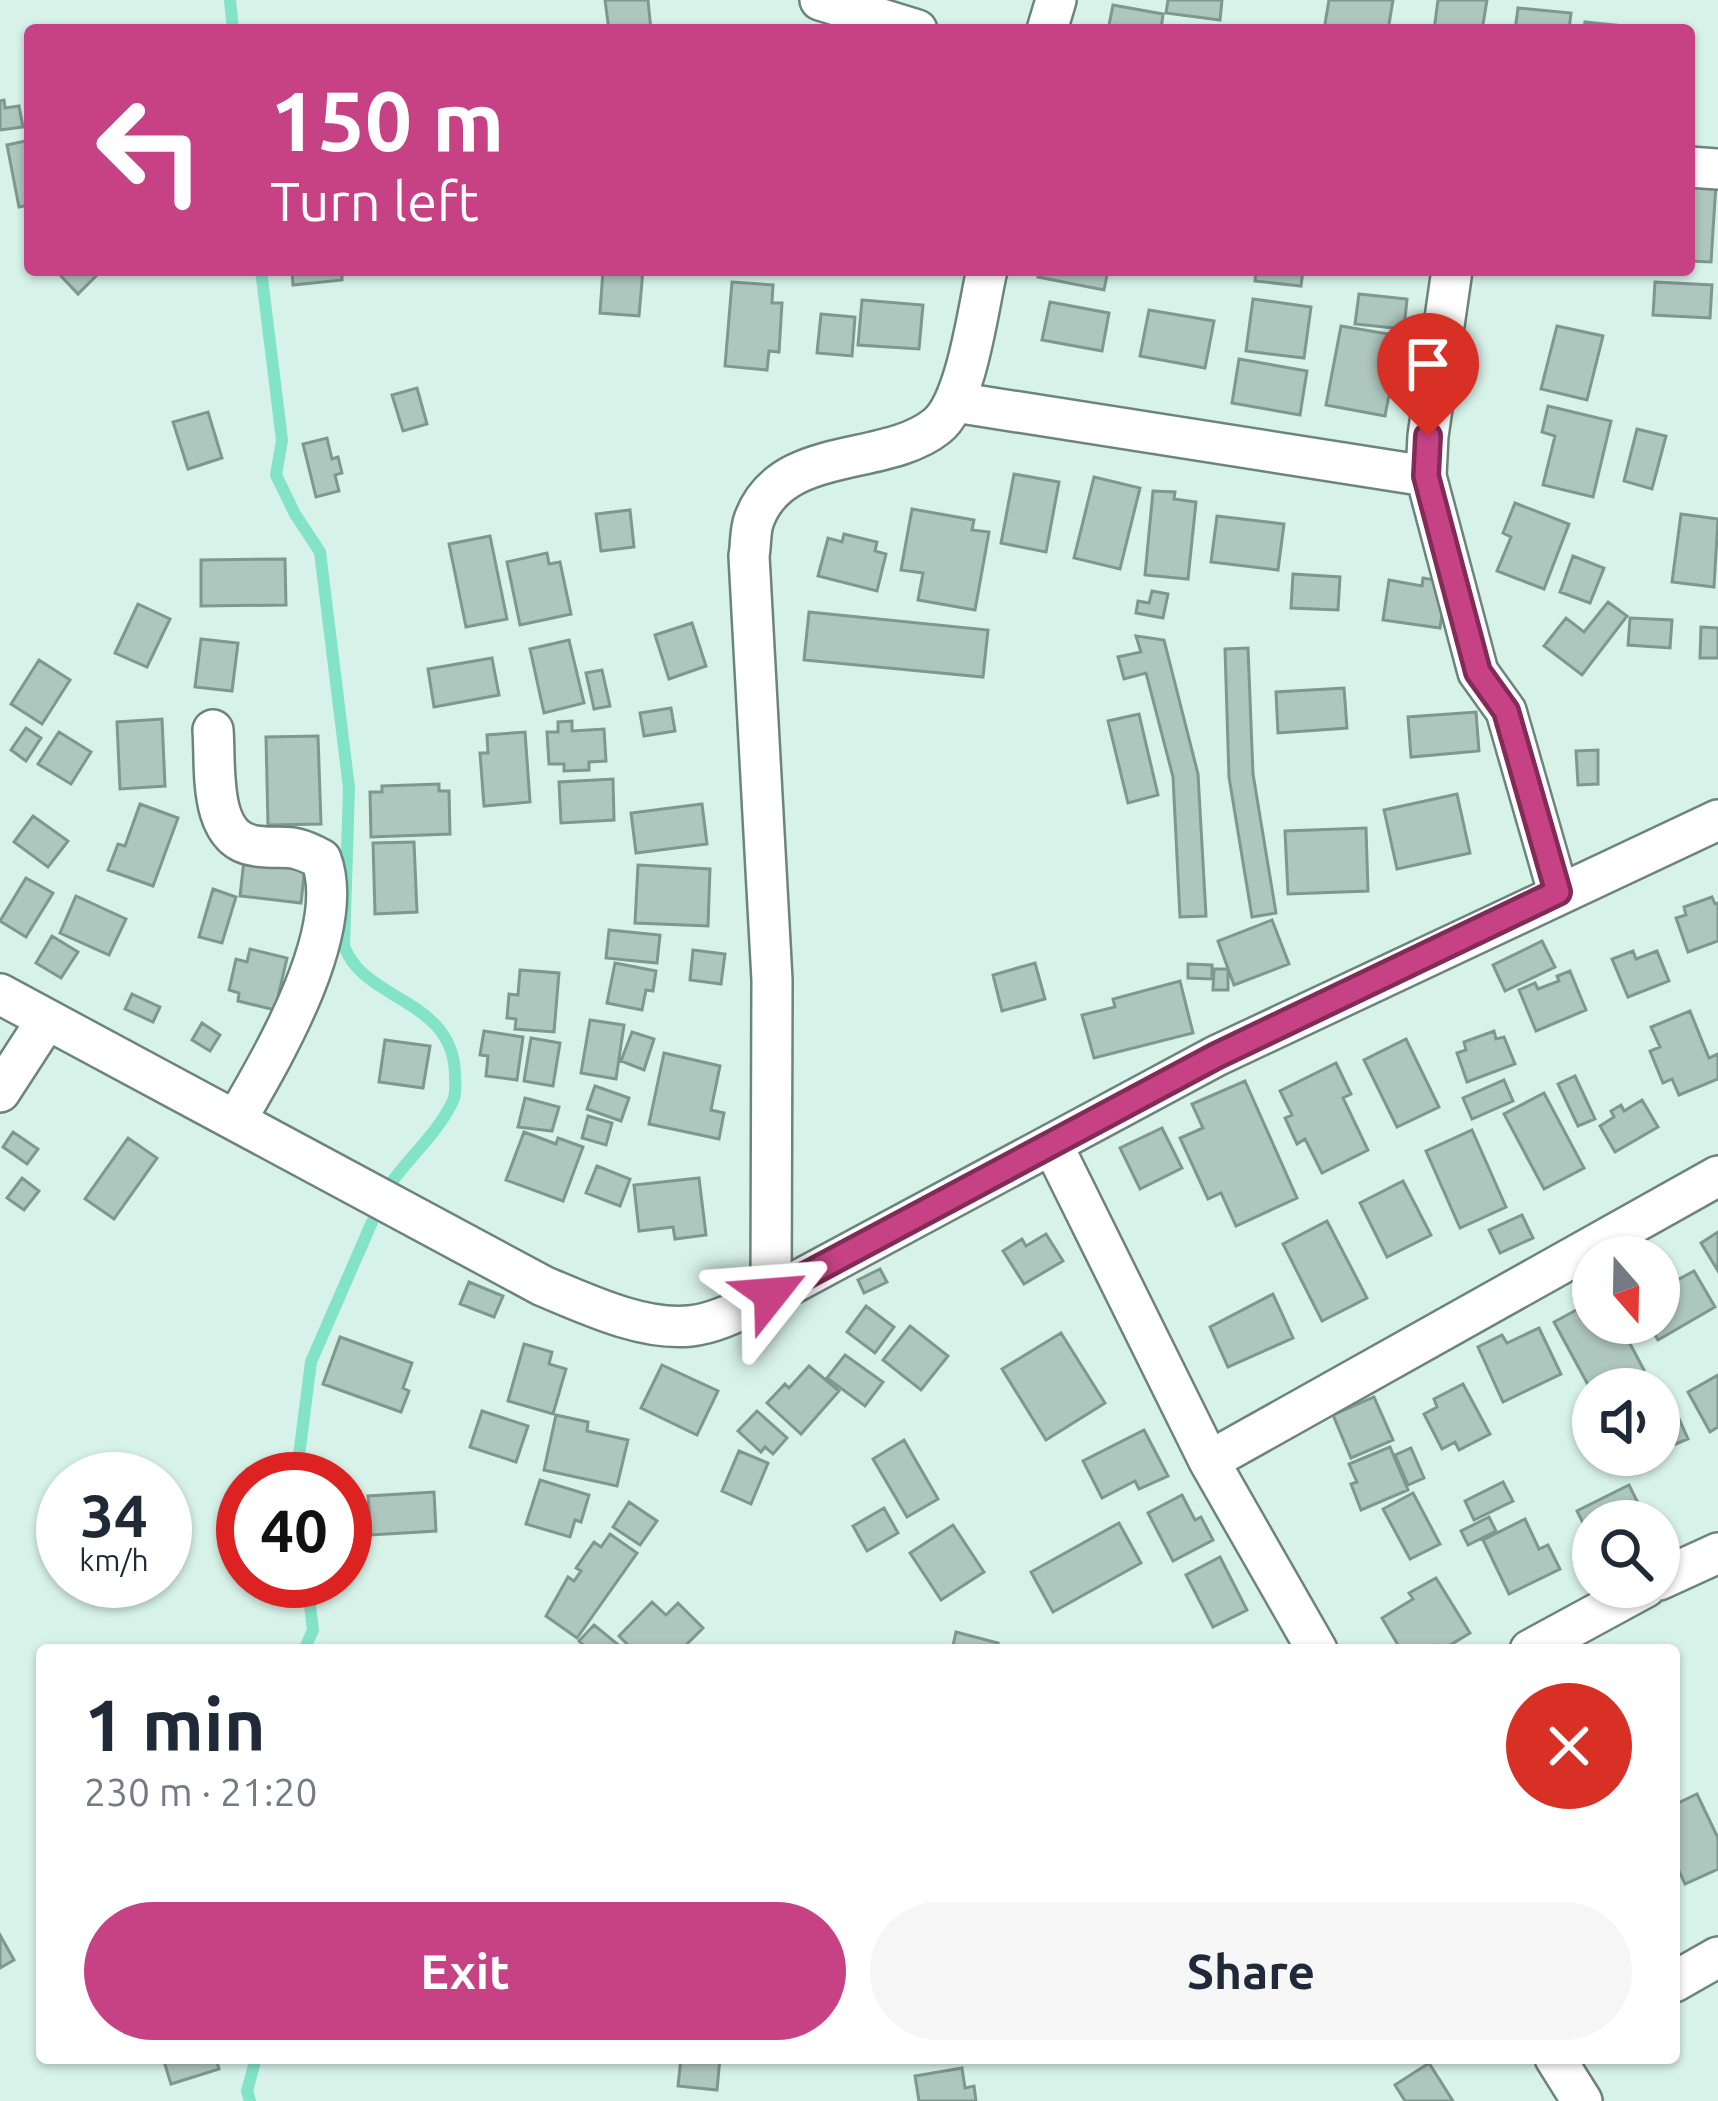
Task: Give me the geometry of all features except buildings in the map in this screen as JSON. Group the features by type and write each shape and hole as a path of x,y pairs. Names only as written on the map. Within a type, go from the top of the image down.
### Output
{"street":[{"path":"820,0 898,24"},
{"path":"771,1294 772,980 749,556 754,518 775,489 805,469 911,440 939,426 956,403 986,276"},
{"path":"1451,276 1426,476 1478,672 1506,711 1558,892"},
{"path":"956,403 1426,476"},
{"path":"213,730 220,819 231,837 253,847 297,846 321,859 329,880 321,929 289,1029 236,1120"},
{"path":"0,994 543,1286 585,1304 654,1323 689,1327 723,1318 771,1294 1216,1056 1718,820"},
{"path":"0,1092 46,1022"},
{"path":"1052,1144 1209,1461 1314,1644"},
{"path":"1209,1461 1718,1175"},
{"path":"1680,1570 1718,1553"},
{"path":"1541,1644 1607,1608"},
{"path":"1680,1979 1718,1957"},
{"path":"1559,2064 1582,2101"}],"waterway":[{"path":"230,0 232,24"},
{"path":"262,276 282,440 276,475 320,552 349,788 344,946 370,979 440,1030 451,1050 455,1075 455,1096 446,1115 389,1186"},
{"path":"299,1452 311,1362 372,1222"},
{"path":"307,1644 313,1630 310,1608"},
{"path":"250,2101 247,2091 254,2064"}],"route":[{"path":"771,1294 1216,1056 1558,892 1506,711 1478,672 1426,476 1428,436"}]}
